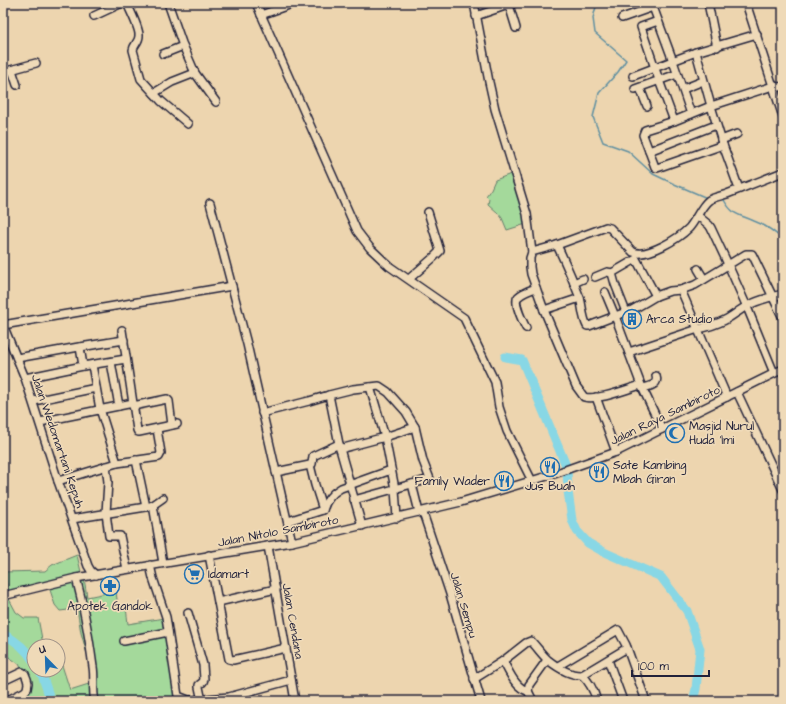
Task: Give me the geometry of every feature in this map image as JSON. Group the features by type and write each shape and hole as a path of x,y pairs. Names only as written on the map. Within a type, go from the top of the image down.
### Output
{"street":[{"path":"94,16 108,6 122,3"},
{"path":"127,3 139,31 138,40 133,50 140,77 161,101 188,124"},
{"path":"168,3 183,46 195,73 216,102"},
{"path":"256,3 357,231 370,248 389,266 464,318 495,382 507,431 532,481"},
{"path":"474,3 495,109 527,214 532,252 530,258 531,274 544,310 576,386 584,397 596,397 656,383 658,380 656,376"},
{"path":"708,3 717,47"},
{"path":"746,3 783,117"},
{"path":"262,16 289,4"},
{"path":"476,16 512,4 516,28"},
{"path":"622,18 653,4 691,114"},
{"path":"658,21 642,27 674,121"},
{"path":"647,106 635,75 696,52 757,34"},
{"path":"163,54 183,46"},
{"path":"696,52 716,125 739,189"},
{"path":"3,72 36,63"},
{"path":"12,70 17,85"},
{"path":"154,94 172,82 195,73"},
{"path":"639,88 677,74"},
{"path":"683,89 703,82"},
{"path":"737,134 722,143 657,168 655,167 642,135 645,130 674,121 711,106 773,86 783,86"},
{"path":"649,151 716,125"},
{"path":"595,277 607,272 612,273 636,256 661,247 680,236 698,216 701,208 710,200 783,172"},
{"path":"210,203 247,344 292,542"},
{"path":"408,279 440,251 428,212"},
{"path":"698,216 711,228 729,265 774,373"},
{"path":"532,252 557,245 606,227 610,228 636,256 656,296"},
{"path":"557,245 580,298 582,311 587,326 626,312 656,296 695,285 746,254 752,254 783,318"},
{"path":"698,269 704,279"},
{"path":"612,273 626,312"},
{"path":"574,283 582,279"},
{"path":"3,325 232,286"},
{"path":"526,328 516,300 517,297 536,288"},
{"path":"681,290 727,397"},
{"path":"605,292 642,387 662,429"},
{"path":"629,352 708,327 726,320 747,306 772,296 783,294"},
{"path":"544,310 580,298"},
{"name":"Jalan Wedomartani Kepuh","path":"3,325 34,401 58,481 88,566 96,575"},
{"path":"40,422 100,409 119,406 133,404 167,399 169,401 175,425 138,432 137,430 133,404 126,359 124,340 122,330"},
{"path":"17,358 124,340"},
{"path":"80,347 83,366"},
{"path":"25,378 126,359"},
{"path":"111,362 119,406"},
{"path":"92,365 100,409 117,463"},
{"name":"Jalan Raya Sambiroto","path":"554,474 616,452 783,369"},
{"path":"262,413 353,389 379,386 388,392 406,412 415,427 423,461 430,479 354,500"},
{"path":"370,387 385,437 395,489 398,518"},
{"path":"34,401 96,388"},
{"path":"737,392 783,490"},
{"path":"328,395 339,446 362,526"},
{"path":"596,397 616,452"},
{"path":"323,510 314,485 310,465 312,464 314,456 339,446 385,437 415,427"},
{"path":"58,481 117,463 159,457 161,453 157,429"},
{"path":"136,460 163,563"},
{"path":"276,472 310,465"},
{"path":"106,466 108,482 106,513 109,536 120,536 127,569"},
{"path":"323,510 325,503 336,490 391,470"},
{"name":"Jalan Nitolo Sambiroto","path":"3,596 85,576 292,542 422,513 554,474"},
{"name":"Jalan Sempu","path":"412,484 450,594 481,701"},
{"path":"72,518 149,506 163,498"},
{"path":"288,521 302,518 323,510"},
{"name":"Jalan Cendana","path":"268,546 295,701"},
{"path":"209,556 228,656 231,660 286,648"},
{"path":"85,576 88,566"},
{"path":"150,566 166,617 176,698 188,700 229,699 291,680"},
{"path":"76,578 92,663 95,701"},
{"path":"218,602 276,589"},
{"path":"188,613 202,665 204,679 199,685 201,700"},
{"path":"558,666 618,630 646,701"},
{"path":"124,641 168,632"},
{"path":"474,679 503,661 526,643 532,641 547,660 572,674 582,675 626,648"},
{"path":"533,701 528,691 529,685 547,660"},
{"path":"608,660 623,701"},
{"path":"503,661 521,689 528,691"},
{"path":"3,681 23,672 28,683 27,689 24,692 6,701"},
{"path":"582,675 589,683 597,701"}],"green space":[{"path":"511,174 526,224 507,230 502,218 488,204 489,199 486,196 495,180"},
{"path":"77,555 81,572 75,577 10,594 3,572 45,571 52,565"},
{"path":"84,578 87,597 116,591 118,608 126,607 128,624 164,618 178,696 176,701 28,701 22,670 19,664 3,653 3,598 8,597 16,612 24,618 38,618 42,638 26,638 26,678 66,678 70,690 95,682 81,633 77,609 60,611 55,605 49,587"}],"waterway":[{"path":"597,3 593,18 595,33 626,60 618,72 599,93 593,117 603,142 628,151 653,174 707,198"},
{"path":"719,199 724,200 733,212 766,227 783,240"},
{"path":"505,357 522,360 567,468 568,491 572,520 577,531 588,543 604,552 661,577 687,611 700,649 696,689 693,701"},
{"path":"3,634 12,639 26,651"},
{"path":"43,678 51,701"}],"place":[{"name":"Arca Studio","path":"632,319"},
{"name":"Masjid Nurul Huda 'lmi","path":"675,433"},
{"name":"Jus Buah","path":"550,467"},
{"name":"Sate Kambing Mbah Giran","path":"599,472"},
{"name":"Family Wader","path":"504,481"},
{"name":"Idamart","path":"194,574"},
{"name":"Apotek Gandok","path":"110,586"}]}
